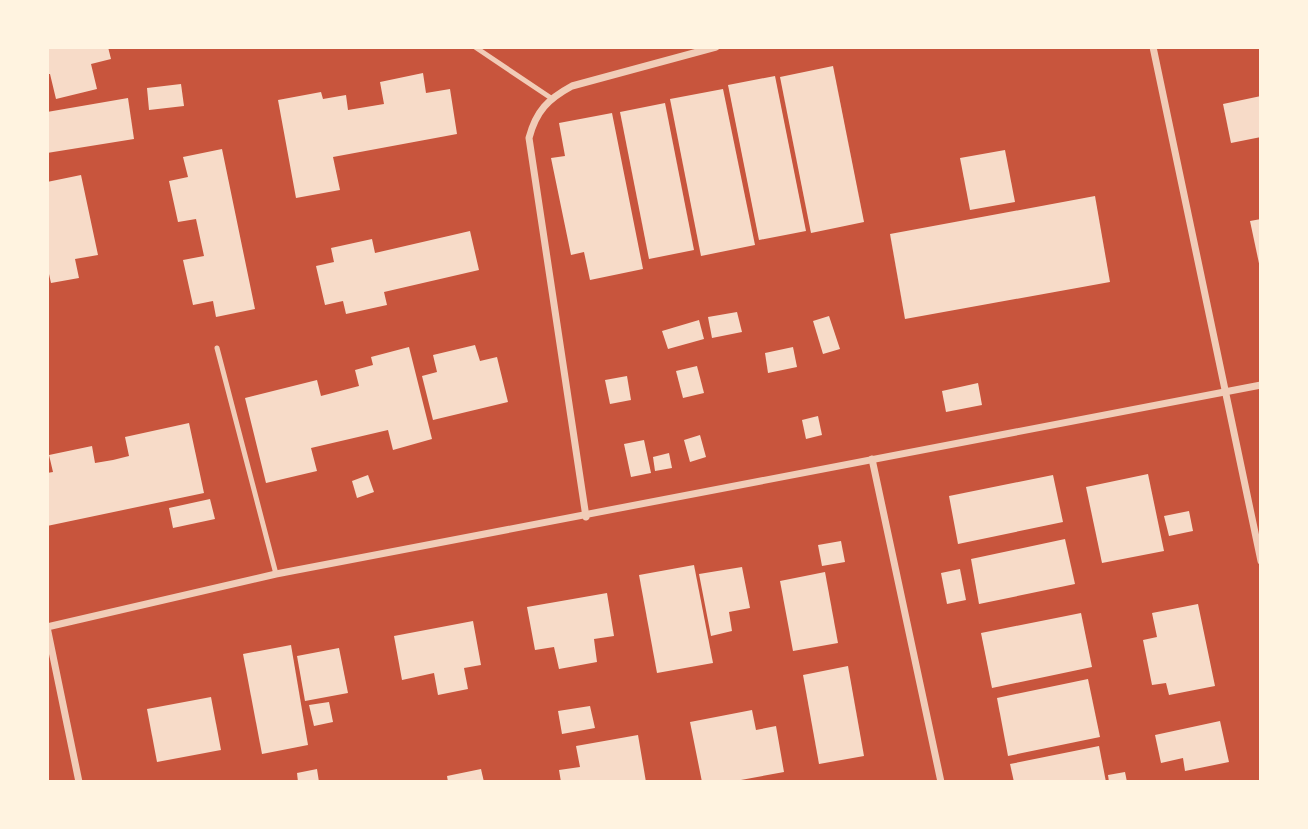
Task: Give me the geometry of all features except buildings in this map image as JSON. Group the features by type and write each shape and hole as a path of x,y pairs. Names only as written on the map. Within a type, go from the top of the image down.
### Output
{"street":[{"path":"586,517 528,138 535,116 551,98 572,86 716,47"},
{"path":"1153,47 1261,561"},
{"path":"79,782 47,627 276,575 1261,385"},
{"path":"872,459 941,782"}],"lane":[{"path":"475,47 551,98"},
{"path":"218,348 276,575"}]}
